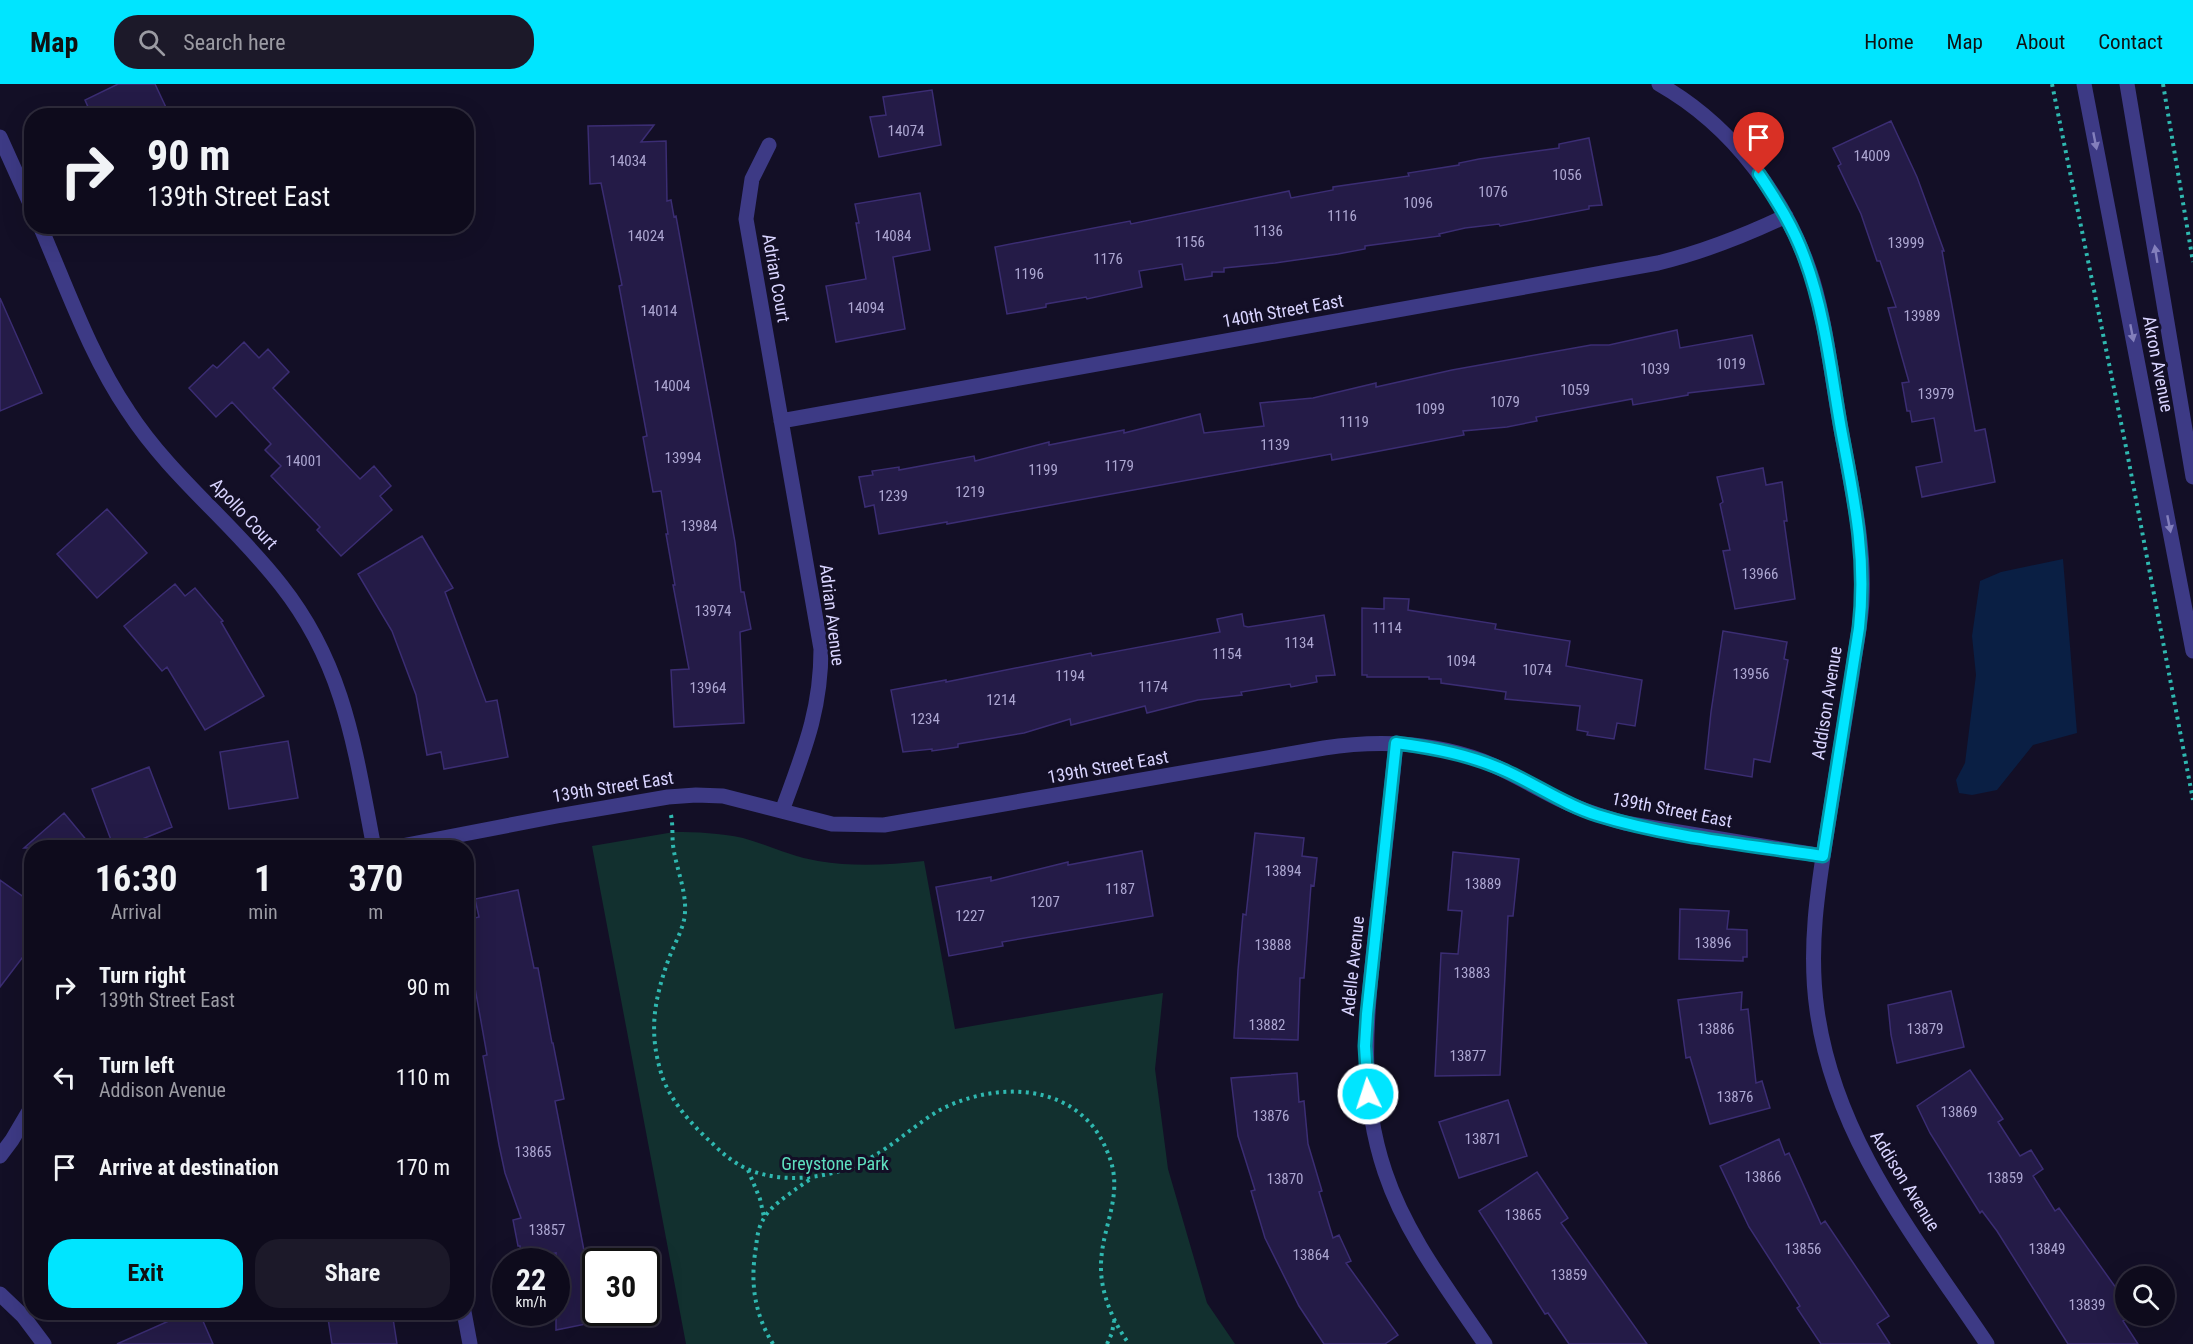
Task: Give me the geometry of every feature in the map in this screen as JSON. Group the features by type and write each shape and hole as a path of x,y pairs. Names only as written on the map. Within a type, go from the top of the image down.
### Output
{"street":[{"name":"Addison Avenue","path":"1659,84 1690,104 1727,137 1759,174 1786,216 1805,257 1818,300 1861,546 1862,592 1859,628 1815,916 1814,976 1822,1041 1840,1104 1868,1164 1987,1344"},
{"name":"Akron Avenue","path":"2084,84 2193,651"},
{"name":"Akron Avenue","path":"2127,84 2193,477"},
{"path":"0,137 24,190"},
{"name":"Adrian Court","path":"769,145 752,179 747,219 781,421"},
{"name":"140th Street East","path":"781,421 1658,264 1699,253 1744,236 1786,216"},
{"name":"Apollo Court","path":"44,234 99,359 128,412 165,459 281,584 314,633 327,659 348,716 372,840"},
{"name":"Adrian Avenue","path":"781,421 818,626 821,673 815,718 782,811"},
{"name":"139th Street East","path":"435,840 669,797 696,795 723,796 832,824 884,825 1324,748 1396,743 1425,747 1482,761 1509,772 1564,802 1625,823 1823,856"},
{"name":"Adelle Avenue","path":"1396,743 1367,1014 1365,1057 1369,1110 1385,1172 1396,1202 1427,1258 1485,1344"},
{"path":"0,1156 24,1120"},
{"path":"0,1294 24,1318"},
{"path":"25,1320 44,1344"},
{"path":"466,1320 470,1344"}],"path":[{"path":"2052,84 2125,441 2193,800"},
{"path":"2163,84 2193,262"},
{"path":"669,797 673,845 685,912 655,1000 654,1032 659,1065 667,1086 694,1127 726,1156 748,1170 789,1178 813,1178 859,1164 957,1102 1016,1091 1043,1094 1055,1099 1075,1110 1093,1127 1100,1135 1114,1166 1114,1194 1100,1267 1103,1288 1114,1320 1129,1344"},
{"path":"748,1170 757,1189 764,1218 754,1258 753,1288 757,1310 773,1344"},
{"path":"764,1218 813,1178"},
{"path":"1107,1344 1112,1334 1114,1320"}],"green space":[{"name":"Greystone Park","path":"674,832 734,836 799,857 831,863 871,865 924,861 955,1029 1163,993 1155,1069 1168,1169 1207,1303 1235,1344 686,1344 592,846"}],"water":[{"path":"2063,559 2077,733 2033,745 1997,790 1972,795 1959,793 1956,780 1965,763 1976,675 1972,636 1980,581 2001,572"}],"building":[{"path":"118,84 155,84 166,108 88,108 85,100"},
{"path":"932,90 941,145 879,157 870,117 886,115 883,97"},
{"path":"1891,121 1917,177 1944,251 1942,251 1975,431 1985,429 1995,482 1922,497 1916,467 1942,462 1934,418 1912,422 1910,411 1907,411 1902,383 1909,382 1888,308 1896,307 1880,261 1877,261 1861,214 1838,166 1841,164 1833,148"},
{"path":"654,125 641,142 666,141 667,201 671,200 674,217 676,216 735,542 741,592 744,592 751,629 740,632 744,723 674,727 671,670 689,669 673,585 675,585 661,491 653,492 643,437 647,436 619,286 622,285 601,183 590,184 588,126"},
{"path":"1589,138 1602,205 1589,206 1589,209 1500,226 1499,224 1465,228 1439,234 1440,236 1365,246 1365,249 1338,254 1224,268 1224,272 1212,272 1212,276 1185,280 1182,264 1139,271 1142,287 1087,299 1086,297 1046,304 1046,307 1007,314 995,247 1130,221 1131,224 1289,191 1291,198 1333,190 1333,187 1409,176 1408,173 1459,165 1459,163 1479,159 1559,148 1559,144"},
{"path":"920,193 930,250 893,257 905,329 836,342 826,286 866,279 855,204"},
{"path":"0,298 42,393 0,411"},
{"path":"1677,330 1680,348 1752,335 1764,384 1688,393 1688,395 1633,405 1632,399 1536,417 1537,421 1507,427 1463,431 1464,435 1332,460 1331,454 947,524 947,522 879,534 874,505 865,507 859,477 873,475 872,471 899,467 899,470 974,456 975,461 1049,442 1049,445 1124,430 1124,433 1200,414 1204,433 1264,426 1260,403 1313,398 1376,383 1376,387 1452,370 1591,345 1609,345"},
{"path":"244,342 259,358 268,349 289,372 273,388 360,479 374,466 391,486 380,496 392,510 341,556 317,530 320,527 271,476 281,466 265,450 271,444 232,402 216,417 189,388 213,365 217,368"},
{"path":"1763,468 1766,485 1782,482 1787,521 1784,521 1795,599 1735,609 1723,551 1730,550 1717,477"},
{"path":"107,509 147,553 97,598 57,554"},
{"path":"422,536 453,588 445,592 486,702 497,700 508,757 444,769 441,752 427,755 416,695 392,631 358,574"},
{"path":"175,584 185,596 195,588 223,621 221,622 264,696 205,730 167,667 162,671 124,626"},
{"path":"1384,598 1409,599 1408,610 1496,624 1495,629 1570,641 1566,666 1642,680 1635,726 1617,723 1614,739 1587,735 1588,732 1577,730 1580,706 1505,699 1506,692 1441,683 1441,679 1429,679 1429,677 1367,677 1367,675 1362,675 1362,608 1384,609"},
{"path":"1242,614 1244,626 1248,627 1324,615 1335,675 1316,676 1317,682 1241,692 1242,695 1198,700 1147,713 1145,706 1071,725 1070,719 1024,733 958,744 958,747 903,752 891,690 1220,632 1217,619"},
{"path":"1723,631 1787,642 1784,659 1788,660 1770,762 1754,759 1752,777 1705,769"},
{"path":"288,741 298,798 229,809 220,752"},
{"path":"149,767 172,827 140,840 111,840 92,789"},
{"path":"64,813 86,840 33,840"},
{"path":"1255,833 1304,838 1302,856 1317,858 1314,886 1311,885 1304,978 1300,978 1298,1040 1234,1038 1243,914 1246,915"},
{"path":"1142,851 1153,916 1002,942 1003,946 949,956 936,887 991,877 991,881 1068,862 1068,865"},
{"path":"1453,852 1519,859 1513,916 1508,916 1500,1075 1435,1076 1441,953 1458,954 1462,911 1448,910"},
{"path":"0,880 24,897 24,956 0,987"},
{"path":"518,890 534,968 538,968 564,1099 555,1101 584,1248 582,1325 556,1330 556,1326 570,1326 570,1248 520,1248 518,1246 513,1220 521,1218 505,1173 499,1145 483,1056 487,1055 474,982 474,918 479,917 475,899"},
{"path":"1680,909 1729,911 1727,929 1747,930 1747,957 1743,957 1743,961 1679,959"},
{"path":"1951,991 1964,1047 1897,1063 1888,1005"},
{"path":"1742,992 1741,1010 1748,1009 1756,1083 1762,1081 1770,1108 1710,1124 1690,1057 1686,1058 1678,1000"},
{"path":"1970,1070 2003,1119 1998,1122 2020,1156 2031,1150 2043,1169 2033,1176 2055,1211 2059,1208 2115,1287 2115,1326 2126,1326 2138,1344 2068,1344 1997,1231 1982,1211 1980,1213 1930,1133 1917,1106"},
{"path":"1297,1073 1299,1102 1304,1101 1308,1144 1333,1238 1339,1235 1351,1261 1346,1263 1398,1335 1385,1344 1324,1344 1299,1306 1265,1238 1251,1191 1255,1190 1238,1136 1231,1078"},
{"path":"1508,1100 1527,1156 1459,1178 1439,1122"},
{"path":"1779,1139 1785,1155 1789,1153 1821,1224 1825,1221 1889,1316 1877,1324 1890,1344 1821,1344 1797,1308 1800,1306 1749,1227 1720,1166"},
{"path":"1537,1172 1568,1218 1561,1223 1647,1344 1569,1344 1548,1313 1545,1314 1479,1211"},
{"path":"171,1320 202,1320 213,1344 117,1344"},
{"path":"328,1320 393,1320 397,1344 332,1344"}],"route":[{"path":"1368,1094 1365,1046 1367,1014 1396,743 1454,753 1482,761 1509,772 1564,802 1625,823 1823,856 1859,628 1863,573 1861,546 1818,300 1805,257 1796,237 1786,216 1759,174"}]}
